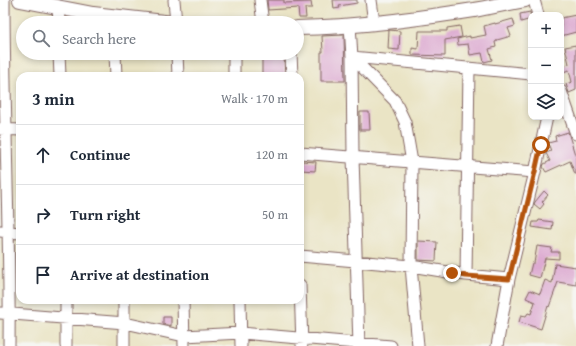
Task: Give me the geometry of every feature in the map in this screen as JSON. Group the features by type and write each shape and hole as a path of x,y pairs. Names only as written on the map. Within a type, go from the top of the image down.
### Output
{"main road":[{"path":"20,0 95,16"},
{"path":"304,28 332,27 418,18 525,0"}],"street":[{"path":"4,0 3,129 5,313 9,346"},
{"path":"174,0 175,16"},
{"path":"260,0 262,16"},
{"path":"371,0 374,23"},
{"path":"534,0 537,12"},
{"path":"58,8 58,16"},
{"path":"350,25 359,345"},
{"path":"352,57 528,74"},
{"path":"352,57 395,101 406,122 412,162 410,266 418,346"},
{"path":"59,60 60,72"},
{"path":"115,60 116,72"},
{"path":"177,60 178,72"},
{"path":"234,60 234,72"},
{"path":"291,60 292,72"},
{"path":"466,276 469,68"},
{"path":"564,98 574,122 576,134"},
{"path":"497,346 509,279 546,120"},
{"path":"3,129 16,130"},
{"path":"304,153 535,172"},
{"path":"4,232 16,233"},
{"path":"304,256 410,266 466,276 509,279"},
{"path":"66,304 66,346"},
{"path":"124,304 124,346"},
{"path":"183,304 184,341"},
{"path":"240,304 241,346"},
{"path":"301,304 302,342"},
{"path":"5,313 125,323 184,341 240,333 302,342 392,346"}],"building":[{"path":"267,0 284,0 284,3 311,2 312,8 305,8 306,18 304,18 304,16 299,16 298,8 268,10"},
{"path":"333,0 357,0 357,3 339,6 340,8 334,9"},
{"path":"528,12 528,20 521,22 520,14"},
{"path":"576,15 576,32 564,35 564,17"},
{"path":"513,19 515,26 508,28 511,36 497,40 495,42 496,47 489,49 492,60 484,62 482,53 470,55 468,44 458,45 457,39 486,35 484,26"},
{"path":"460,26 462,37 445,40 445,56 412,55 412,48 418,49 419,31 447,31 447,28"},
{"path":"389,30 400,31 399,50 388,49"},
{"path":"344,35 345,81 321,81 321,52 323,52 322,36"},
{"path":"576,45 576,90 569,93 566,84 572,82 569,70 564,72 564,65 569,64 565,47"},
{"path":"262,60 284,60 285,72 262,72"},
{"path":"360,112 369,112 370,130 360,130"},
{"path":"568,132 576,158 576,174 570,161 546,172 543,167 544,164 550,161 546,153 551,151 548,143 556,141 555,136"},
{"path":"304,161 316,162 315,171 304,170"},
{"path":"544,191 548,195 542,202 544,204 540,209 534,204"},
{"path":"539,220 553,222 552,230 532,227 533,222 538,222"},
{"path":"418,241 437,242 436,261 418,260"},
{"path":"537,246 552,248 551,252 559,252 559,259 545,258 540,278 529,275 532,263 534,263"},
{"path":"555,264 576,267 576,285 558,282 549,307 548,306 541,329 519,322 521,315 526,316 528,313 531,314 535,302 526,298 530,290 540,294 545,280 552,283"},
{"path":"163,317 171,317 171,326 163,324"}],"route":[{"path":"452,273 466,276 509,279 541,145"}]}
